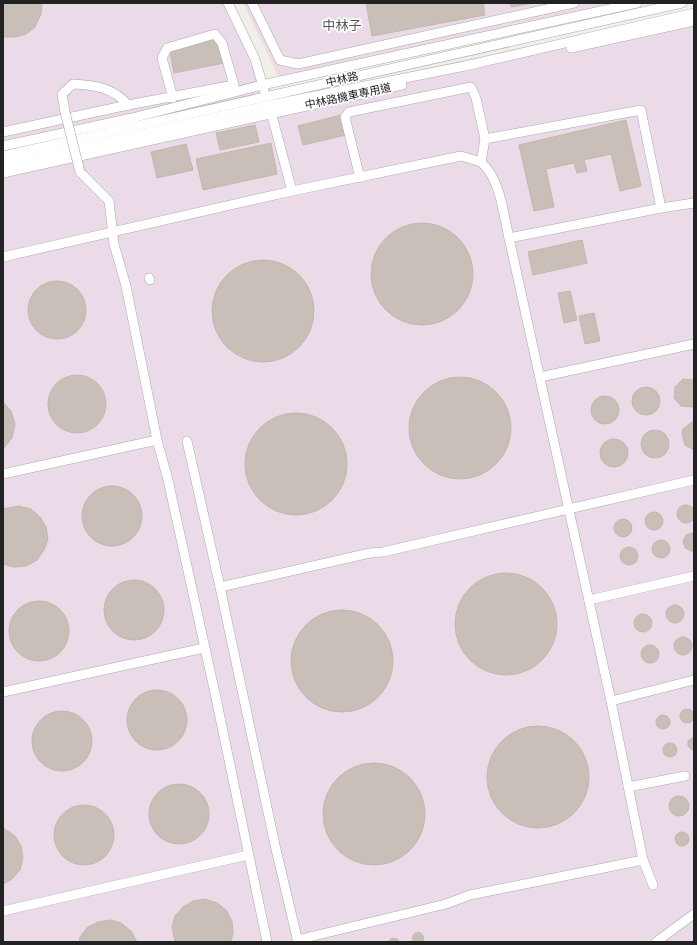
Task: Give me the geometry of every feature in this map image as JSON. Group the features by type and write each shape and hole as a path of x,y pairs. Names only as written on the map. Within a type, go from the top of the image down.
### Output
{"street":[{"path":"228,3 255,59 292,191"},
{"path":"252,3 280,60 298,64 574,3"},
{"path":"3,146 132,118 262,85 637,3"},
{"name":"中林路","path":"3,156 269,105 461,51 682,3"},
{"path":"3,165 269,105 466,66 694,13"},
{"name":"中林路機車專用道","path":"3,173 269,105 694,21"},
{"path":"3,132 128,105 173,98 234,85 222,43 215,34 167,48 162,58 173,98"},
{"path":"128,105 121,97 98,85 73,84 62,94 80,172 109,201 114,231 114,244 126,286 157,440 168,480 216,698 267,942"},
{"path":"360,178 344,117 349,112 471,87 476,98 485,139 481,162"},
{"path":"485,139 641,110 661,208"},
{"path":"3,257 292,191 461,156 481,162 496,182 510,238 568,510 611,701 643,860 653,885"},
{"path":"510,238 661,208 694,203"},
{"path":"540,377 694,344"},
{"path":"3,474 157,440"},
{"path":"187,441 275,845 298,941 446,904 470,895 643,860"},
{"path":"220,587 370,553 390,551 694,480"},
{"path":"589,600 694,576"},
{"path":"3,692 204,648"},
{"path":"611,701 694,680"},
{"path":"628,787 685,776"},
{"path":"3,911 248,855"},
{"path":"656,942 694,914"}],"shaded area":[{"path":"3,3 230,3 276,101 694,10 694,942 3,942"},
{"path":"243,3 635,3 280,80"}],"building":[{"path":"3,3 42,3 41,14 35,27 26,34 15,37 3,37"},
{"path":"366,3 483,3 485,15 372,36"},
{"path":"511,3 533,3 511,7"},
{"path":"219,36 224,63 174,73 169,46"},
{"path":"341,115 346,135 303,145 298,126"},
{"path":"626,120 641,186 620,191 611,154 584,160 587,171 577,173 574,163 546,169 554,207 534,211 519,145"},
{"path":"255,125 259,142 220,150 216,133"},
{"path":"271,143 277,174 203,190 196,159"},
{"path":"186,144 193,170 157,178 151,152"},
{"path":"422,223 441,227 458,238 469,255 473,274 469,293 458,310 441,321 422,325 403,321 386,310 375,293 371,274 375,255 386,238 403,227"},
{"path":"582,240 587,263 533,275 528,252"},
{"path":"263,260 282,264 299,275 310,292 314,311 310,330 299,347 282,358 263,362 244,358 227,347 216,330 212,311 216,292 227,275 244,264"},
{"path":"51,281 63,281 78,289 86,304 86,316 78,331 63,339 51,339 36,331 28,316 28,304 36,289"},
{"path":"570,291 577,320 564,323 558,293"},
{"path":"594,313 600,341 585,344 579,316"},
{"path":"71,375 83,375 98,383 106,398 106,410 98,425 83,433 71,433 56,425 48,410 48,398 56,383"},
{"path":"460,377 479,381 496,392 507,409 511,428 507,447 496,464 479,475 460,479 441,475 424,464 413,447 409,428 413,409 424,392 441,381"},
{"path":"683,379 694,380 694,406 692,407 681,406 674,398 675,387"},
{"path":"646,387 656,391 660,401 656,411 646,415 636,411 632,401 636,391"},
{"path":"605,396 615,400 619,410 615,420 605,424 595,420 591,410 595,400"},
{"path":"3,402 11,411 15,424 12,438 3,449"},
{"path":"296,413 315,417 332,428 343,445 347,464 343,483 332,500 315,511 296,515 277,511 260,500 249,483 245,464 249,445 260,428 277,417"},
{"path":"694,422 694,450 685,445 682,434 683,429"},
{"path":"655,430 665,434 669,444 665,454 655,458 645,454 641,444 645,434"},
{"path":"614,439 624,443 628,453 624,463 614,467 604,463 600,453 604,443"},
{"path":"106,486 118,486 129,491 137,499 142,510 140,528 129,541 118,546 106,546 95,541 87,533 82,522 82,510 87,499 95,491"},
{"path":"686,505 692,508 695,514 692,520 686,523 680,520 677,514 680,508"},
{"path":"19,506 31,509 40,517 46,527 48,539 44,550 37,560 26,566 14,567 3,564 3,509"},
{"path":"654,512 660,515 663,521 660,527 654,530 648,527 645,521 648,515"},
{"path":"623,519 629,522 632,528 629,534 623,537 617,534 614,528 617,522"},
{"path":"693,533 694,551 691,551 685,548 683,541 686,535"},
{"path":"661,540 667,543 670,549 667,555 661,558 655,555 652,549 655,543"},
{"path":"629,547 635,550 638,556 635,562 629,565 623,562 620,556 623,550"},
{"path":"506,573 525,577 542,588 553,605 557,624 553,643 542,660 525,671 506,675 487,671 470,660 459,643 455,624 459,605 470,588 487,577"},
{"path":"128,580 140,580 156,588 162,598 164,610 162,622 156,632 140,640 128,640 112,632 104,616 104,604 112,588"},
{"path":"33,601 45,601 56,606 64,614 69,625 67,643 56,656 45,661 33,661 22,656 14,648 9,637 9,625 14,614 22,606"},
{"path":"675,605 681,608 684,614 681,620 675,623 669,620 666,614 669,608"},
{"path":"342,610 361,614 378,625 389,642 393,661 389,680 378,697 361,708 342,712 323,708 306,697 295,680 291,661 295,642 306,625 323,614"},
{"path":"643,614 649,617 652,623 649,629 643,632 637,629 634,623 637,617"},
{"path":"683,637 689,640 692,646 689,652 683,655 677,652 674,646 677,640"},
{"path":"650,645 656,648 659,654 656,660 650,663 644,660 641,654 644,648"},
{"path":"151,690 163,690 179,698 185,708 187,720 185,732 179,742 163,750 151,750 135,742 127,726 127,714 135,698"},
{"path":"687,709 692,711 694,716 692,721 687,723 682,721 680,716 682,711"},
{"path":"56,711 68,711 84,719 90,729 92,741 90,753 84,763 68,771 56,771 40,763 32,747 32,735 40,719"},
{"path":"663,715 668,717 670,722 668,727 663,729 658,727 656,722 658,717"},
{"path":"538,726 557,730 574,741 585,758 589,777 585,796 574,813 557,824 538,828 519,824 502,813 491,796 487,777 491,758 502,741 519,730"},
{"path":"694,738 694,751 688,746 688,741"},
{"path":"670,743 675,745 677,750 675,755 670,757 665,755 663,750 665,745"},
{"path":"374,763 393,767 410,778 421,795 425,814 421,833 410,850 393,861 374,865 355,861 338,850 327,833 323,814 327,795 338,778 355,767"},
{"path":"173,784 185,784 201,792 207,802 209,814 207,826 201,836 185,844 173,844 157,836 149,820 149,808 157,792"},
{"path":"675,796 683,796 689,802 689,810 683,816 675,816 669,810 669,802"},
{"path":"78,805 90,805 101,810 109,818 114,829 112,847 101,860 90,865 78,865 67,860 59,852 54,841 54,829 59,818 67,810"},
{"path":"3,828 15,836 21,846 23,858 20,870 12,879 3,884"},
{"path":"679,832 685,832 689,836 689,842 685,846 679,846 675,842 675,836"},
{"path":"205,899 217,903 226,910 232,921 233,932 231,942 175,942 172,927 175,916 183,907 193,901"},
{"path":"110,920 121,923 131,931 137,942 79,942 80,937 88,927 98,922"},
{"path":"416,933 420,933 422,934 422,942 416,943 413,940 413,936"},
{"path":"392,938 397,939 400,942 388,942"}],"district":[{"name":"中林子","path":"342,25"}]}
